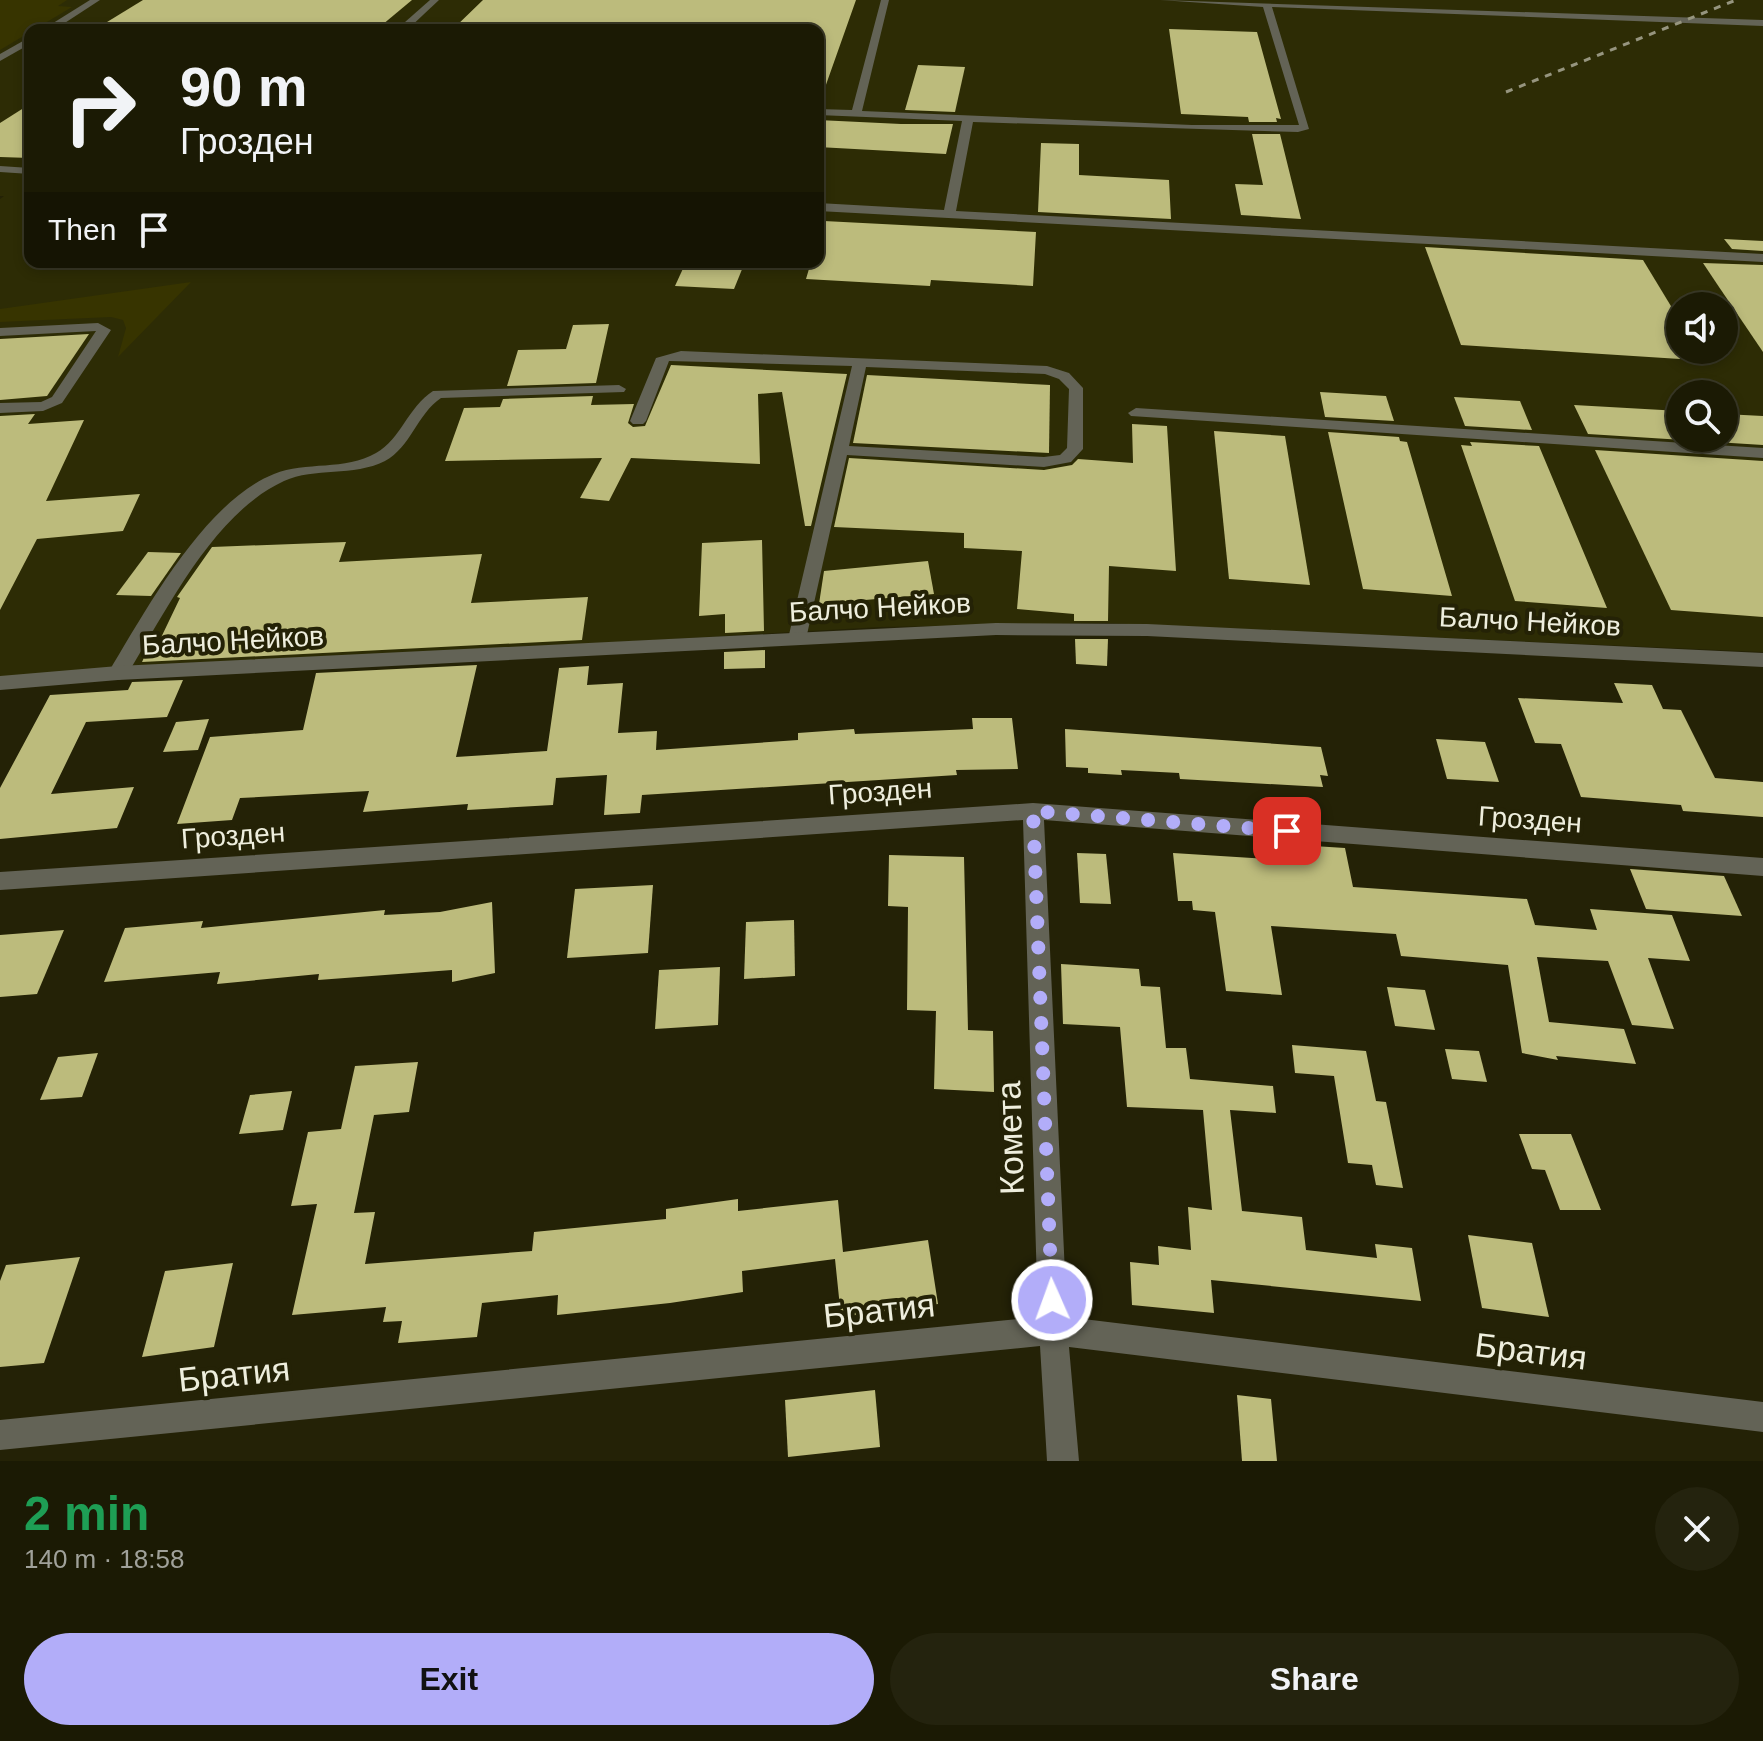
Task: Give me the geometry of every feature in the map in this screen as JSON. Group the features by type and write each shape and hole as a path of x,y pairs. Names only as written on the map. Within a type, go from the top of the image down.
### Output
{"street":[{"path":"57,24 96,0"},
{"path":"408,24 435,0"},
{"path":"856,114 885,0"},
{"path":"1164,0 1763,23"},
{"path":"824,112 1251,130 1305,127 1267,4"},
{"path":"0,58 24,44"},
{"path":"949,214 968,119"},
{"path":"0,169 24,171"},
{"path":"824,207 1763,258"},
{"path":"0,332 98,327 104,330 57,400 43,406 0,408"},
{"path":"638,421 663,358 681,355 1047,370 1064,376 1076,388 1075,449 1065,459 1044,462 839,450"},
{"path":"797,639 860,362"},
{"path":"118,673 200,550 239,502 258,489 298,472 379,458 392,448 424,401 438,394 619,389"},
{"path":"1136,413 1763,453"},
{"name":"Балчо Нейков","path":"0,683 118,673 996,629 1147,630 1763,660"},
{"name":"Грозден","path":"0,881 1033,811 1763,867"},
{"name":"Комета","path":"1033,811 1053,1330 1063,1461"},
{"name":"Братия","path":"0,1435 1053,1330 1763,1417"}],"shaded area":[{"path":"0,0 1763,0 1763,652 1105,623 881,627 0,677 0,199 4,196 0,196"},
{"path":"0,0 67,0 58,6 72,7 44,24 24,24 24,36 0,50"},
{"path":"191,282 118,357 126,328 123,320 111,317 0,322 0,309"}],"building":[{"path":"143,0 412,0 383,24 104,24"},
{"path":"483,0 856,0 824,90 824,24 458,24"},
{"path":"1169,29 1257,32 1281,119 1276,118 1277,122 1249,122 1248,117 1181,114"},
{"path":"918,65 965,67 955,112 905,110"},
{"path":"24,108 24,158 0,157 0,123"},
{"path":"824,120 953,124 946,154 824,147"},
{"path":"1252,134 1280,134 1301,219 1241,215 1235,184 1263,185"},
{"path":"1041,143 1079,144 1079,175 1169,180 1171,219 1038,212"},
{"path":"824,221 1036,232 1033,286 931,280 930,286 806,279 809,268 824,268"},
{"path":"1724,239 1763,241 1763,251 1732,249"},
{"path":"1425,247 1643,260 1666,298 1666,358 1461,345"},
{"path":"1703,263 1763,265 1763,352 1738,315 1738,292 1722,292"},
{"path":"683,268 743,268 734,289 675,286"},
{"path":"609,324 596,383 507,386 518,350 566,349 573,325"},
{"path":"89,334 47,396 0,400 0,339"},
{"path":"671,365 847,374 811,526 805,526 782,392 758,394 760,464 631,458 609,501 580,498 602,458 445,461 464,408 500,407 503,399 593,396 591,405 634,404 628,423 633,427 645,426"},
{"path":"867,375 1050,385 1049,453 853,443"},
{"path":"1320,392 1386,396 1394,421 1325,417"},
{"path":"1454,397 1520,401 1532,430 1465,426"},
{"path":"1574,405 1666,410 1666,439 1588,434"},
{"path":"35,414 28,424 84,420 46,501 140,494 123,531 37,539 0,610 0,416"},
{"path":"1738,415 1763,416 1763,445 1738,443"},
{"path":"1132,424 1167,426 1176,571 1109,566 1108,621 1074,621 1074,614 1017,609 1022,551 964,548 964,533 834,527 849,458 1044,470 1072,465 1078,459 1133,463"},
{"path":"1214,431 1285,436 1310,585 1229,579"},
{"path":"1328,432 1399,437 1400,441 1407,442 1452,596 1363,589"},
{"path":"1470,442 1539,446 1607,608 1515,601 1461,445 1472,446"},
{"path":"1595,450 1763,461 1763,617 1671,610"},
{"path":"762,540 764,631 725,633 725,614 699,616 702,543"},
{"path":"346,542 339,562 482,554 471,603 588,597 582,640 142,662 149,647 157,646 180,598 177,597 212,547"},
{"path":"148,552 181,553 151,596 116,595"},
{"path":"928,561 934,594 819,604 824,571"},
{"path":"1075,639 1108,639 1107,666 1076,664"},
{"path":"765,650 765,668 724,669 724,652"},
{"path":"477,665 456,757 547,751 559,668 589,666 587,685 623,683 618,733 657,731 656,750 798,740 798,733 854,729 855,734 973,729 972,718 1012,718 1018,769 956,770 957,775 642,795 640,813 604,815 607,775 556,778 553,805 467,810 468,804 363,812 369,791 240,798 232,820 177,824 210,737 303,730 316,673"},
{"path":"183,680 167,717 86,722 51,794 134,787 117,828 0,839 0,788 50,695 128,690 132,682"},
{"path":"1614,683 1652,685 1663,709 1681,710 1715,778 1763,782 1763,817 1683,811 1681,805 1581,797 1561,744 1535,743 1518,698 1623,703"},
{"path":"209,719 198,750 163,752 176,722"},
{"path":"1065,729 1321,747 1328,776 1320,775 1323,787 1180,779 1179,773 1121,770 1122,775 1088,773 1088,768 1066,767"},
{"path":"1436,739 1485,742 1499,782 1447,779"},
{"path":"1265,843 1345,848 1353,887 1527,899 1535,925 1597,930 1590,909 1672,915 1690,961 1648,958 1674,1029 1632,1025 1608,961 1537,957 1549,1022 1624,1029 1636,1064 1556,1056 1558,1060 1522,1053 1508,965 1401,956 1396,934 1271,926 1282,995 1226,991 1215,912 1193,910 1192,901 1178,901 1173,853 1268,859"},
{"path":"1077,853 1106,854 1111,904 1080,903"},
{"path":"889,855 964,857 968,1030 993,1031 994,1092 934,1089 936,1011 907,1010 908,907 888,906"},
{"path":"1630,869 1724,876 1742,916 1646,909"},
{"path":"653,885 648,953 567,958 575,889"},
{"path":"492,902 495,973 452,982 452,970 318,980 319,974 217,984 220,972 104,982 125,928 203,921 201,928 385,910 384,915 440,912"},
{"path":"794,920 795,976 744,979 746,922"},
{"path":"64,930 37,994 0,997 0,935"},
{"path":"1061,964 1139,969 1141,986 1160,987 1166,1048 1186,1048 1190,1079 1273,1086 1276,1113 1230,1110 1242,1211 1302,1217 1306,1250 1377,1258 1375,1244 1412,1248 1421,1301 1211,1280 1214,1313 1132,1305 1130,1262 1159,1265 1158,1246 1191,1250 1188,1207 1212,1210 1203,1110 1127,1107 1120,1027 1063,1024"},
{"path":"720,967 718,1025 655,1029 659,970"},
{"path":"1387,987 1425,990 1435,1030 1395,1026"},
{"path":"1292,1045 1366,1051 1376,1101 1386,1102 1403,1188 1376,1185 1372,1165 1348,1163 1334,1076 1295,1073"},
{"path":"1445,1049 1479,1051 1487,1082 1452,1079"},
{"path":"98,1053 82,1097 40,1100 58,1057"},
{"path":"418,1062 409,1112 374,1115 354,1213 375,1212 365,1264 532,1251 534,1232 666,1219 666,1209 738,1199 738,1211 838,1200 843,1252 928,1240 938,1304 841,1317 835,1259 742,1271 743,1292 670,1303 557,1315 558,1295 482,1303 477,1337 398,1343 402,1321 383,1322 386,1307 292,1315 317,1204 291,1206 308,1132 341,1129 355,1066"},
{"path":"292,1091 283,1130 239,1134 250,1095"},
{"path":"1519,1134 1571,1134 1601,1210 1560,1210 1545,1170 1532,1169"},
{"path":"1468,1235 1532,1243 1549,1317 1482,1308"},
{"path":"80,1257 44,1363 0,1367 0,1281 6,1265"},
{"path":"233,1263 214,1347 142,1357 165,1271"},
{"path":"875,1390 880,1447 788,1457 785,1400"},
{"path":"1237,1395 1271,1399 1277,1461 1242,1461"}],"railway":[{"path":"1506,92 1736,0"}],"route":[{"path":"1052,1300 1033,811 1287,831"}]}
